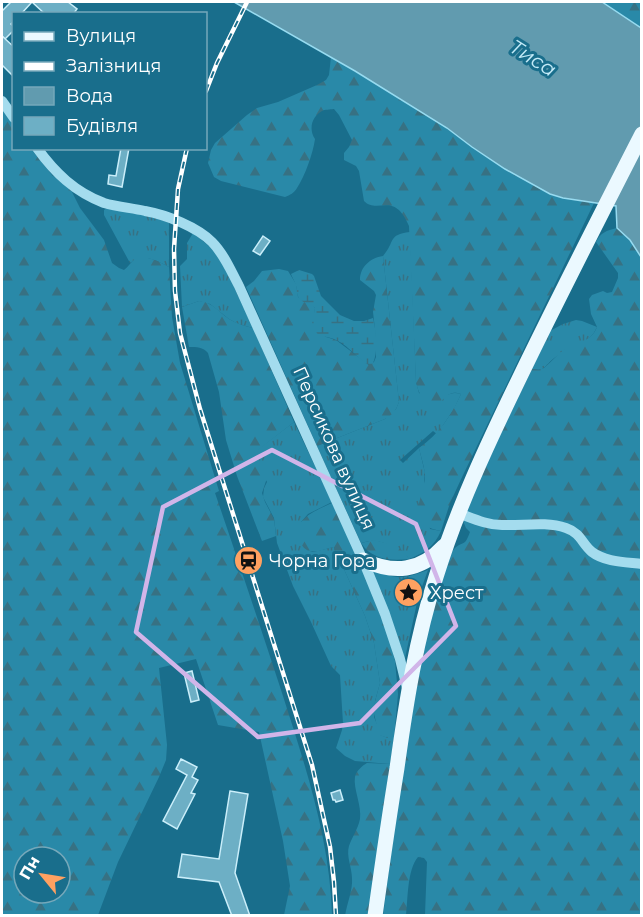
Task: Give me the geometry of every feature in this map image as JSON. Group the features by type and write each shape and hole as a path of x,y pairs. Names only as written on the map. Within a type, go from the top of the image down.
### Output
{"main road":[{"path":"408,692 435,579 458,513 494,431 642,134"},
{"path":"363,560 389,569 410,568 428,561 446,544"},
{"name":"Персикова вулиця","path":"375,915 408,692"}],"street":[{"path":"2,101 12,114"},
{"name":"Персикова вулиця","path":"39,150 58,175 85,194 104,202 164,216 199,232 214,244 239,286 363,560 385,614 408,692"},
{"path":"458,513 491,525 534,523 565,527 579,535 593,553 608,559 642,564"}],"highlighted area":[{"path":"272,450 416,524 456,626 360,723 258,737 136,632 163,507"}],"green space":[{"path":"602,2 641,2 641,28"},
{"path":"331,57 550,194 594,203 463,475 450,503 441,531 429,528 422,523 419,517 419,503 425,477 419,448 444,424 461,394 451,393 434,404 426,401 420,395 417,386 409,226 403,215 392,206 369,205 364,201 359,171 356,166 344,160 344,153 352,140 334,109 320,112 314,119 312,131 315,139 308,164 297,188 285,197 221,181 214,177 208,163 215,143 247,115 257,108 278,102 326,80 329,75"},
{"path":"2,108 12,123 12,150 32,150 52,175 71,190 80,208 104,240 112,263 124,270 135,259 144,257 169,267 172,317 180,363 219,491 215,493 282,693 315,802 327,858 332,915 284,915 290,886 283,841 259,732 218,725 196,659 159,668 167,745 166,760 118,862 98,915 2,915"},
{"path":"107,208 148,215 169,223 169,267 145,258 130,263 104,215 104,210"},
{"path":"617,228 630,240 642,257 641,915 425,915 427,862 424,858 418,857 410,877 406,915 383,916 417,677 435,599 449,557 455,548 465,542 470,532 461,516 532,369 544,368 570,345 591,336 597,327 591,314 589,299 592,295 603,291 612,292 618,273 596,242 604,232"},
{"path":"410,232 416,382 419,393 438,402 449,394 461,394 437,434 433,431 400,460 403,463 419,448 425,473 430,529 441,531 428,549 409,559 399,550 384,543 370,541 361,543 317,446 385,419 396,409 399,402 383,256 395,237"},
{"path":"193,233 215,251 253,328 229,319 210,304 199,301 182,307 180,266 187,259 187,243"},
{"path":"383,256 399,402 394,412 385,419 317,446 246,287 262,271 279,269 288,271 296,284 298,297 315,308 313,327 326,337 336,340 369,365 376,357 373,312 376,295 360,280 360,275 367,264"},
{"path":"299,270 314,276 321,296 340,315 354,321 373,318 376,348 372,365 365,363 338,341 314,331 312,323 315,308 300,299 291,274"},
{"path":"199,301 212,305 232,321 253,328 294,422 253,454 268,475 262,493 274,519 276,536 262,541 226,440 219,392 208,353 202,348 189,347 182,307"},
{"path":"576,320 597,327 583,343 559,355 542,369 532,369 548,332"},
{"path":"294,422 332,502 308,514 301,522 307,550 313,552 334,547 365,616 374,643 380,683 374,717 380,735 394,738 390,764 355,761 336,748 343,723 340,675 331,666 293,586 277,543 274,518 263,497 267,482 252,454"},
{"path":"332,503 359,561 387,632 395,661 398,694 394,738 379,735 373,709 380,683 374,643 365,616 334,547 316,551 308,550 300,542 298,528 301,522"},
{"path":"374,540 398,547 409,559 395,560 376,556 365,549 361,543"},
{"path":"375,569 395,577 414,575 428,570 419,595 408,590 406,595 418,598 405,658 371,572"},
{"path":"367,763 390,764 369,915 345,916 352,883 348,850 360,819 355,777"}],"water":[{"name":"Тиса","path":"234,2 602,2 641,28 641,257 630,240 617,228 616,206 550,194 505,169 447,128 355,71"}],"building":[{"path":"11,2 32,2 23,12 12,12 12,32 5,39 2,36 2,11"},
{"path":"32,2 68,2 77,9 75,12 43,12"},
{"path":"2,36 12,45 12,75 2,65"},
{"path":"121,150 129,150 122,187 108,184 109,175 116,176"},
{"path":"263,236 270,241 260,255 253,251"},
{"path":"192,671 199,700 191,702 184,673"},
{"path":"181,759 197,767 192,777 198,780 191,793 195,794 177,829 163,821 187,775 176,769"},
{"path":"340,790 343,800 336,802 331,793"},
{"path":"230,791 248,794 235,873 250,916 232,916 219,882 178,877 182,854 219,859"}],"railway":[{"path":"207,88 247,2"},
{"path":"187,150 178,189 174,249 175,291 180,333 200,409 312,765 330,847 336,916"}],"place":[{"name":"Чорна Гора","path":"248,561"},
{"name":"Хрест","path":"409,593"}]}
